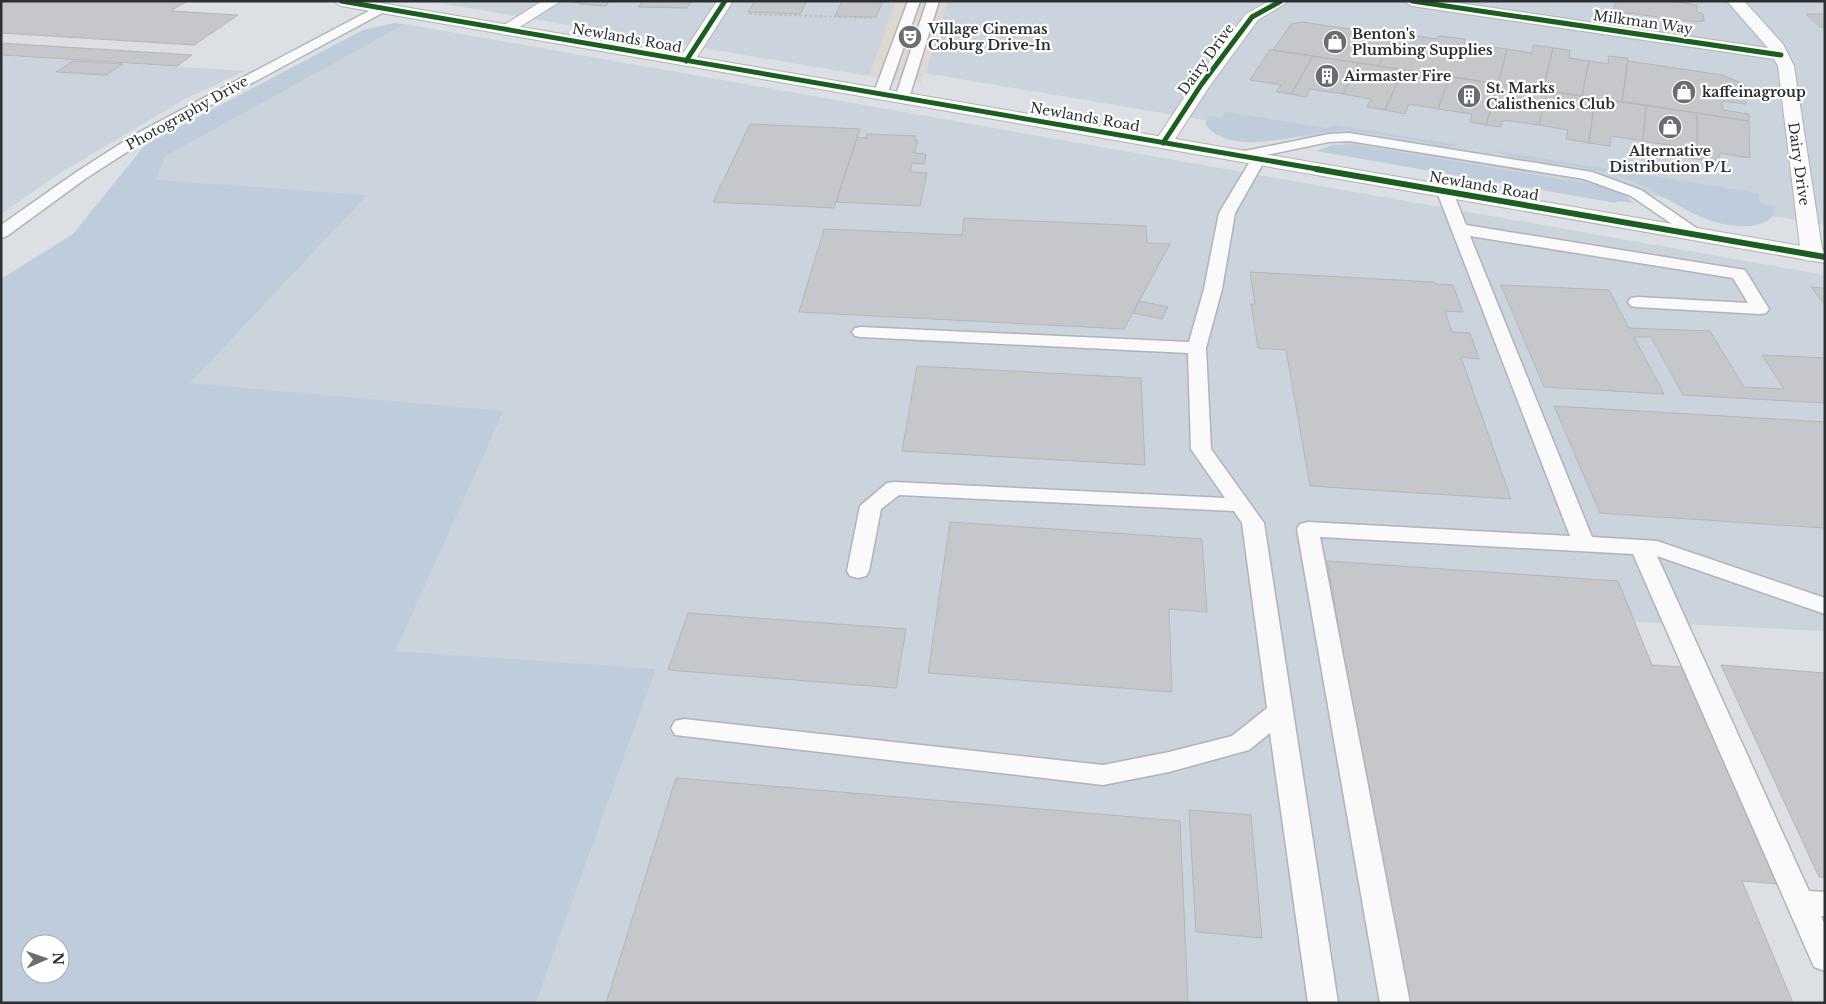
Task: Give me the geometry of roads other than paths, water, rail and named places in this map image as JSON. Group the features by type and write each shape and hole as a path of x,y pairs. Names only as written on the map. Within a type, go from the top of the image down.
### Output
{"street":[{"name":"Newlands Road","path":"341,1 1819,256"},
{"name":"Dairy Drive","path":"1163,143 1250,9 1282,1"},
{"name":"Milkman Way","path":"1412,1 1781,55"},
{"name":"Dairy Drive","path":"1735,1 1781,55 1786,66 1819,256"},
{"path":"526,3 549,4"},
{"path":"504,30 549,4"},
{"path":"686,61 721,7"}],"lane":[{"path":"880,95 914,1"},
{"path":"902,98 933,1"},
{"name":"Photography Drive","path":"1,232 80,176 139,138 382,8"},
{"path":"1323,1003 1253,523 1201,449 1197,348 1213,289 1227,213 1249,158 1329,138 1349,137 1578,174 1614,184 1636,193 1700,236"},
{"path":"1445,192 1584,544"},
{"path":"1460,229 1739,274 1760,309 1637,302"},
{"path":"861,332 1197,348"},
{"path":"858,571 870,506 894,488 1240,505"},
{"path":"1395,1003 1308,529 1657,548 1825,606"},
{"path":"1642,548 1812,903 1825,958"},
{"path":"684,728 1103,775 1170,762 1240,743 1280,711"}],"place":[{"name":"Village Cinemas Coburg Drive-In","path":"910,37"},
{"name":"Benton's Plumbing Supplies","path":"1335,42"},
{"name":"Airmaster Fire","path":"1327,76"},
{"name":"kaffeinagroup","path":"1684,92"},
{"name":"St. Marks Calisthenics Club","path":"1469,96"},
{"name":"Alternative Distribution P/L","path":"1670,127"}]}
